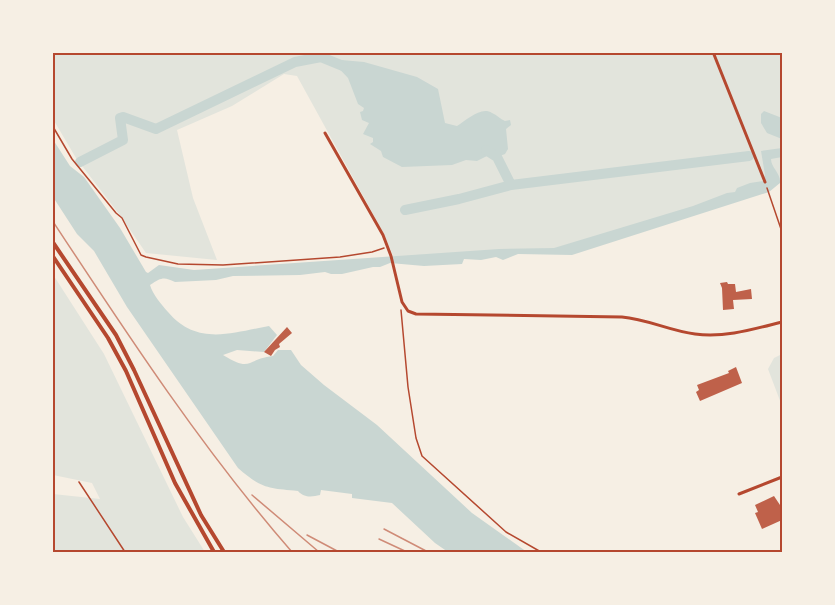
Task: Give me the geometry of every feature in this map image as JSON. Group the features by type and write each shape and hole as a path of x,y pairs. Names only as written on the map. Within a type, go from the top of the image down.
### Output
{"main road":[{"path":"52,241 116,335 186,485 224,552"},
{"path":"52,255 108,338 126,371 175,483 214,552"}],"street":[{"path":"713,52 765,182"},
{"path":"325,133 388,247 402,303 408,311 416,314 622,316 640,318 695,334 726,335 783,321"},
{"path":"739,494 783,477"}],"path":[{"path":"52,125 72,159 122,218 141,255 146,257 178,264 223,265 358,255 388,247"},
{"path":"767,188 783,232"},
{"path":"402,303 401,316 408,387 416,438 422,456 506,532 541,552"},
{"path":"79,482 125,552"}],"shaded area":[{"path":"53,53 782,53 782,180 558,248 394,258 384,234 297,76 284,74 232,106 177,130 193,198 217,260 146,253 76,158 53,119"},
{"path":"330,59 364,62 417,77 438,89 445,123 457,126 483,111 488,111 505,121 510,120 511,125 506,129 508,149 505,154 497,157 487,156 477,161 466,160 452,165 402,167 383,157 381,151 370,144 373,138 363,134 369,123 362,120 360,112 364,108 358,104 348,78"},
{"path":"764,111 782,118 782,139 767,133 761,123 761,114"},
{"path":"52,138 70,166 84,177 148,273 159,265 194,270 499,249 554,248 693,206 735,192 737,188 750,183 763,181 765,175 761,151 782,148 782,157 771,159 780,183 769,192 572,255 518,254 503,260 496,257 481,260 464,259 462,264 424,266 390,263 342,274 325,272 300,275 233,276 216,280 175,282 163,279 150,285 155,296 168,312 179,323 191,330 228,334 269,326 277,335 264,352 237,350 223,355 244,364 273,356 278,350 291,350 301,365 377,425 472,513 527,552 448,552 392,503 352,498 352,494 321,490 320,495 305,496 298,491 260,484 238,468 127,307 94,251 77,234 53,197"},
{"path":"52,273 104,354 183,517 205,552 53,552 53,494 100,499 92,483 53,475"},
{"path":"782,354 782,406 768,369 774,358"}],"building":[{"path":"720,283 735,284 736,292 751,289 752,299 733,300 734,309 723,310"},
{"path":"287,327 292,333 279,344 280,347 271,356 264,352"},
{"path":"736,367 742,383 700,401 696,392 699,390 697,385 729,373 728,371"},
{"path":"774,496 782,508 782,520 762,529 755,513 758,512 755,505"}],"waterway":[{"path":"80,162 123,140 120,118 123,117 156,129 295,62 321,57 343,66"},
{"path":"486,150 497,157 511,185 749,156"},
{"path":"405,210 511,185"}],"railway":[{"path":"52,220 137,348 197,432 292,552"},
{"path":"252,495 319,552"},
{"path":"384,529 428,552"},
{"path":"307,535 339,552"},
{"path":"379,539 407,552"}]}
